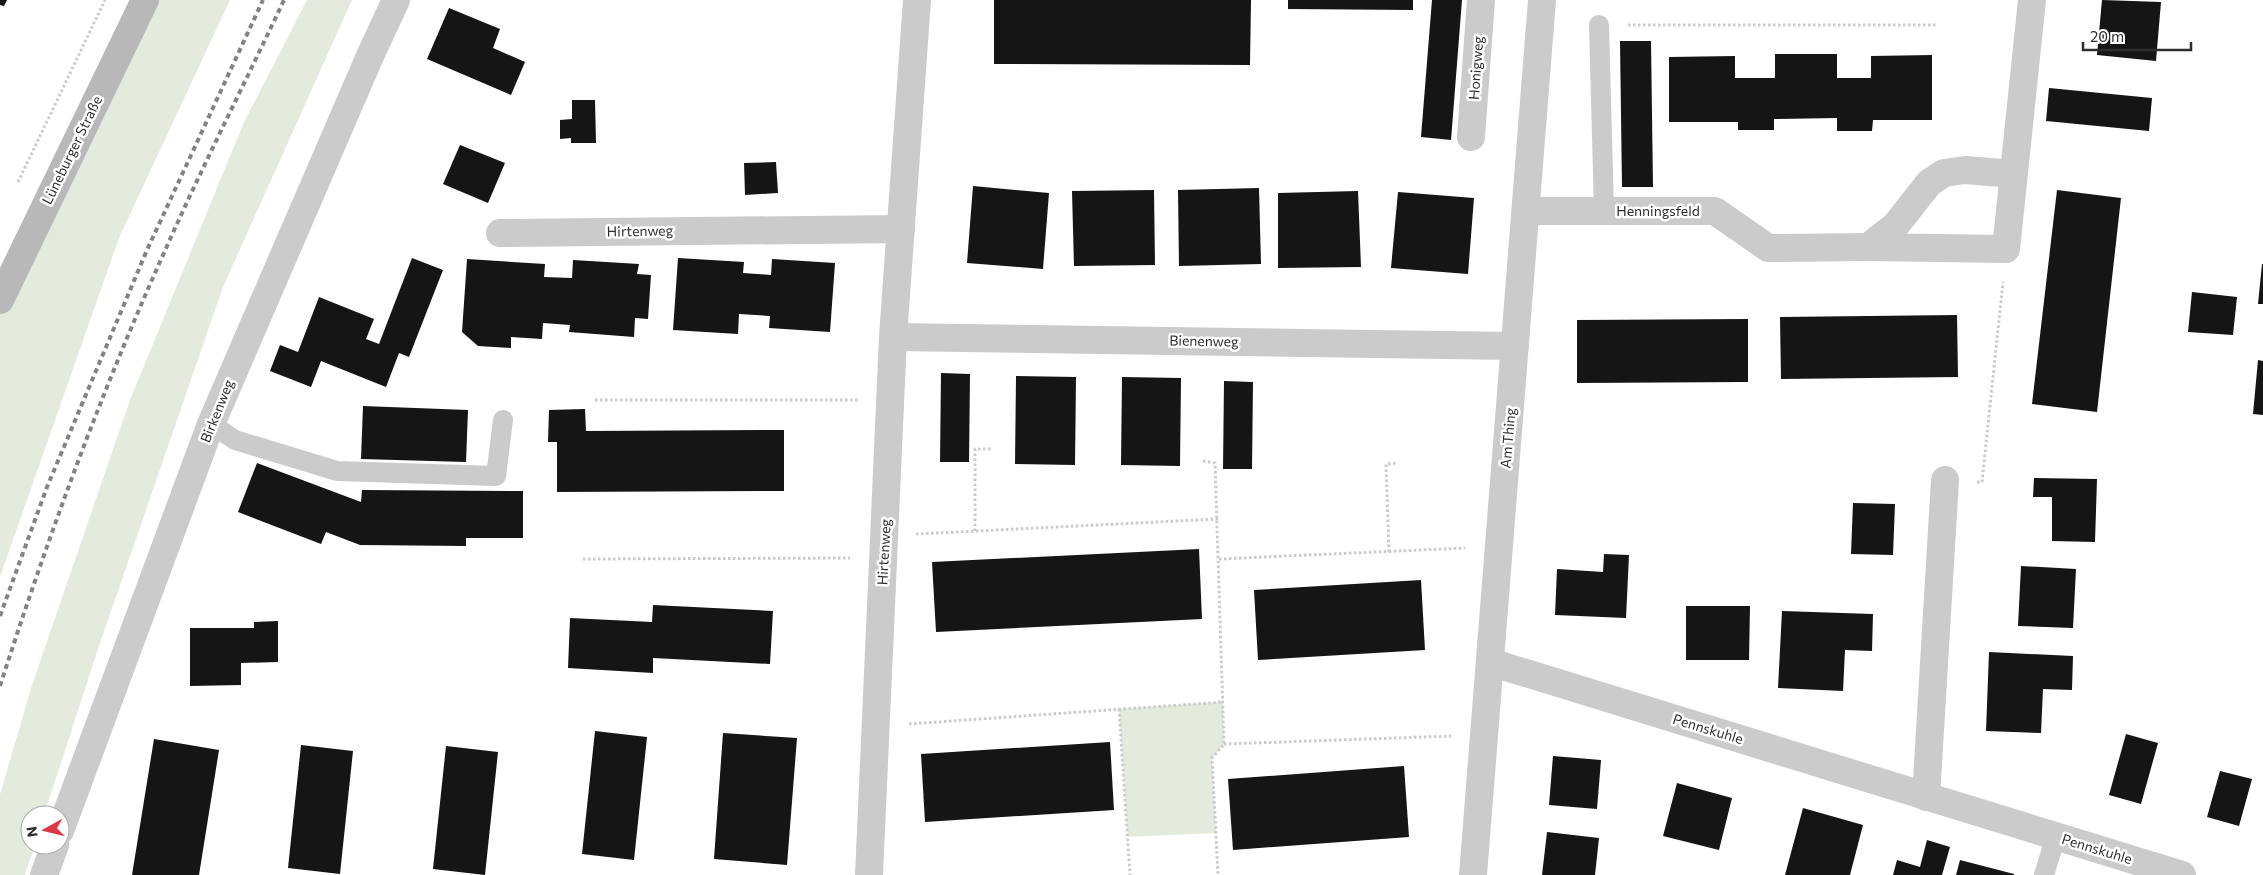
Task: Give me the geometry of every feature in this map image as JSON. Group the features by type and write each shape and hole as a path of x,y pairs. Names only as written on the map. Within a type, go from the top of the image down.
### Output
{"street":[{"name":"Lüneburger Straße","path":"0,300 145,0"},
{"name":"Birkenweg","path":"70,805 210,424 396,0"},
{"name":"Hirtenweg","path":"869,875 893,337 917,0"},
{"name":"Honigweg","path":"1471,137 1481,0"},
{"name":"Am Thing","path":"1473,875 1542,0"},
{"path":"2006,249 2032,0"},
{"path":"1868,247 1896,225 1929,183 1944,173 1964,170 2014,174"},
{"name":"Henningsfeld","path":"1526,211 1715,211 1768,248 2006,249"},
{"name":"Hirtenweg","path":"500,232 901,229"},
{"name":"Bienenweg","path":"893,337 1515,346"},
{"path":"1926,796 1944,480"},
{"name":"Pennskuhle","path":"1490,662 2182,875"},
{"path":"44,875 51,855"}],"lane":[{"path":"1599,25 1604,211"},
{"path":"210,424 235,440 337,471 496,476 503,420"},
{"path":"2044,875 2056,836"}],"path":[{"path":"17,184 105,0"},
{"path":"1599,25 1936,25"},
{"path":"1944,480 1982,482 2006,249"},
{"path":"595,400 891,399"},
{"path":"974,531 974,449 993,449"},
{"path":"1203,461 1215,463 1218,519 1224,744 1212,758 1218,875"},
{"path":"1389,552 1386,464 1398,463"},
{"path":"583,559 884,547 974,531 1218,519"},
{"path":"1219,559 1499,547"},
{"path":"876,727 1223,702"},
{"path":"1120,710 1130,875"},
{"path":"1224,744 1484,735"}],"shaded area":[{"path":"145,0 230,0 119,238 0,577 0,300"},
{"path":"307,0 352,0 223,287 99,646 47,805 20,805 20,855 32,855 25,875 0,875 0,794 32,685 130,400 244,122"},
{"path":"1223,702 1224,744 1212,758 1216,833 1128,837 1119,709"}],"building":[{"path":"0,0 7,0 4,6 0,5"},
{"path":"994,0 1251,0 1250,65 994,64"},
{"path":"1288,0 1413,0 1413,10 1288,9"},
{"path":"1432,0 1462,0 1451,140 1421,137"},
{"path":"2102,0 2161,2 2156,61 2097,55"},
{"path":"449,8 500,29 493,48 525,62 511,95 427,59"},
{"path":"1620,41 1651,41 1653,187 1622,187"},
{"path":"1775,54 1837,54 1837,78 1871,78 1871,56 1932,55 1932,120 1873,120 1872,131 1837,131 1837,118 1774,119 1774,130 1738,130 1738,122 1669,122 1669,57 1735,56 1735,78 1775,78"},
{"path":"2049,88 2152,98 2149,131 2046,121"},
{"path":"572,100 595,100 596,143 571,143 571,138 560,139 560,120 572,119"},
{"path":"460,145 505,163 488,203 443,184"},
{"path":"776,162 778,193 745,195 744,163"},
{"path":"973,186 1049,193 1043,269 967,263"},
{"path":"1259,188 1261,264 1179,266 1178,190"},
{"path":"1154,190 1155,265 1074,266 1072,191"},
{"path":"2057,190 2121,198 2097,412 2032,404"},
{"path":"1358,191 1361,267 1278,268 1278,193"},
{"path":"1398,192 1474,198 1468,274 1391,268"},
{"path":"412,258 443,270 409,357 399,353 386,387 321,361 311,387 270,371 280,345 298,352 319,297 374,319 366,339 379,344"},
{"path":"678,258 744,262 743,273 771,275 772,259 835,263 830,332 769,328 770,316 739,314 738,334 673,330"},
{"path":"467,259 545,264 544,277 572,278 573,260 639,264 637,274 651,275 648,319 635,318 634,337 569,332 570,325 543,323 542,339 511,337 511,348 478,346 462,332"},
{"path":"2262,264 2263,304 2258,304"},
{"path":"2192,292 2237,297 2233,335 2188,332"},
{"path":"1957,315 1958,377 1781,379 1780,317"},
{"path":"1748,319 1748,382 1577,383 1577,320"},
{"path":"2258,360 2263,361 2263,415 2253,414"},
{"path":"941,373 970,374 969,462 940,462"},
{"path":"1016,376 1076,377 1075,465 1015,464"},
{"path":"1122,377 1181,378 1180,466 1121,465"},
{"path":"1224,381 1253,382 1252,469 1223,469"},
{"path":"363,406 468,410 466,462 361,459"},
{"path":"585,409 586,431 784,430 784,491 557,492 557,442 548,442 549,410"},
{"path":"257,463 361,502 362,490 523,491 523,538 466,538 466,546 360,545 326,532 321,544 238,512"},
{"path":"2034,478 2097,479 2095,542 2052,541 2052,497 2033,497"},
{"path":"1853,503 1895,504 1893,555 1851,554"},
{"path":"1199,549 1202,619 936,632 932,562"},
{"path":"1604,554 1629,555 1626,618 1555,615 1557,569 1603,572"},
{"path":"2021,566 2076,569 2073,628 2018,626"},
{"path":"1421,580 1425,650 1258,660 1254,590"},
{"path":"653,605 773,611 770,664 653,658 653,673 568,668 570,618 652,622"},
{"path":"1686,606 1750,606 1749,660 1686,660"},
{"path":"1782,611 1873,614 1872,651 1845,650 1843,691 1778,688"},
{"path":"278,621 278,662 241,663 241,685 190,686 190,628 254,628 254,622"},
{"path":"1989,652 2073,656 2072,690 2043,689 2041,733 1986,731"},
{"path":"595,731 647,737 634,860 582,854"},
{"path":"723,733 797,738 787,865 714,859"},
{"path":"2126,734 2158,743 2141,804 2109,795"},
{"path":"154,739 219,750 199,875 132,875"},
{"path":"1110,742 1114,810 925,822 921,754"},
{"path":"301,745 353,751 340,874 288,868"},
{"path":"446,746 498,752 485,875 433,869"},
{"path":"1553,756 1601,760 1597,809 1549,805"},
{"path":"1404,766 1409,837 1233,850 1228,779"},
{"path":"2220,771 2252,779 2239,826 2207,817"},
{"path":"1677,783 1732,798 1719,850 1663,836"},
{"path":"1803,808 1863,825 1850,875 1785,875"},
{"path":"1547,832 1599,838 1595,875 1542,875"},
{"path":"1927,840 1950,847 1942,875 1893,875 1897,860 1920,867"},
{"path":"1960,860 2014,874 2014,875 1956,875"}],"railway":[{"path":"0,616 47,487 147,250 263,0"},
{"path":"0,686 36,577 96,414 177,223 284,0"}]}
